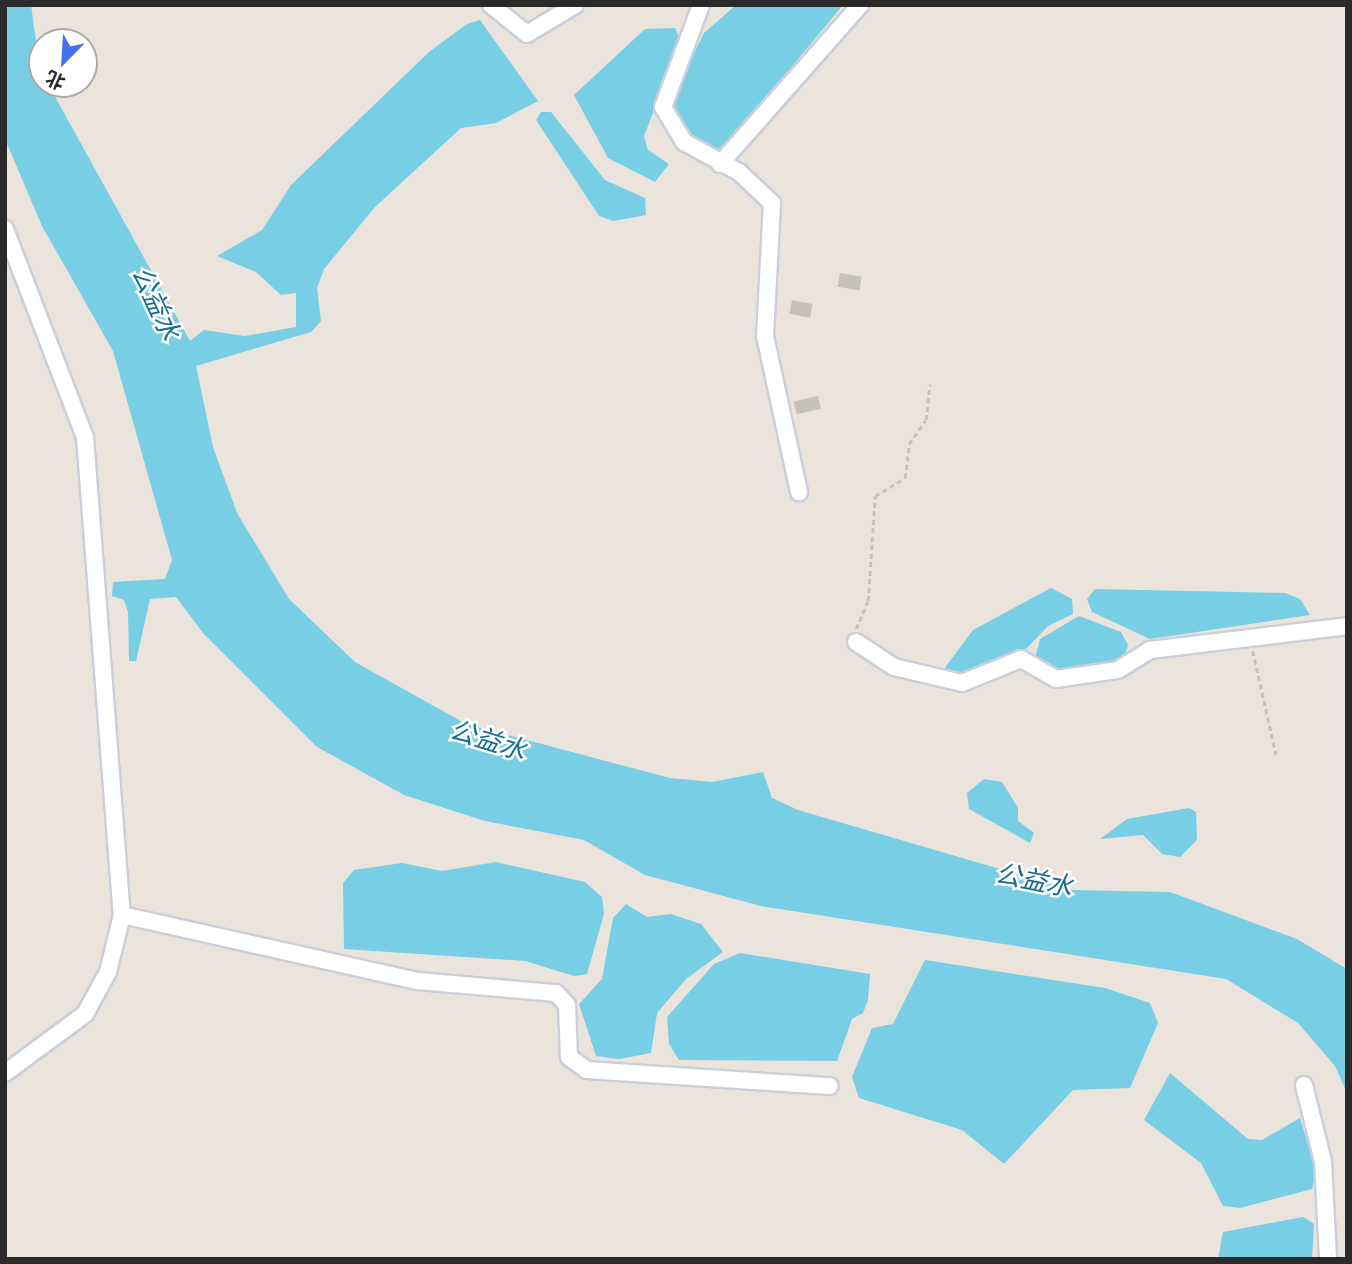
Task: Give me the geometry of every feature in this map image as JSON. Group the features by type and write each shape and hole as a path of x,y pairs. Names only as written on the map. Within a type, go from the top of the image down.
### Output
{"street":[{"path":"491,5 527,33 575,5"},
{"path":"701,5 663,107 684,142 761,188 772,203 765,336 799,492"},
{"path":"720,164 860,5"},
{"path":"5,229 85,437 122,915 108,972 86,1014 5,1073"},
{"path":"856,642 900,670 933,672 962,683 1021,659 1056,679 1118,670 1150,650 1347,626"},
{"path":"122,915 418,981 556,993 567,1004 569,1057 587,1070 830,1086"},
{"path":"1304,1085 1324,1162 1328,1259"}],"path":[{"path":"856,642 868,601 875,496 905,478 909,444 926,420 930,384"},
{"path":"1251,638 1276,754"}],"water":[{"name":"公益水","path":"5,5 31,5 34,28 28,28 28,98 56,98 190,341 204,330 245,336 296,327 296,293 281,295 256,272 217,256 262,230 291,185 429,52 467,24 480,20 538,101 496,123 461,128 375,207 324,269 317,288 321,321 311,332 196,366 213,447 237,513 289,599 355,662 466,724 670,778 712,782 763,772 772,798 798,810 1072,890 1170,892 1297,939 1347,969 1347,1093 1335,1066 1298,1023 1226,979 761,906 645,875 584,840 485,821 404,795 317,747 203,633 176,597 150,599 136,661 129,661 128,612 124,600 112,596 113,582 165,579 172,560 113,351 42,226 5,139"},
{"path":"736,5 843,5 725,147 712,151 691,138 669,104 704,33"},
{"path":"675,28 681,41 644,136 648,150 669,164 655,182 608,158 574,95 645,29"},
{"path":"541,112 551,112 605,180 645,198 646,215 613,221 599,216 536,120"},
{"path":"1051,588 1072,599 1073,614 1048,626 1027,648 966,673 944,669 973,630"},
{"path":"1095,589 1285,593 1300,599 1310,615 1150,639 1092,612 1087,599"},
{"path":"1079,616 1121,632 1128,645 1125,655 1110,665 1051,671 1034,662 1040,639"},
{"path":"984,779 1002,782 1018,808 1018,821 1034,833 1030,843 969,809 967,793"},
{"path":"1189,808 1196,812 1197,840 1180,857 1162,854 1143,835 1100,839 1127,819"},
{"path":"496,862 585,882 602,897 604,914 587,974 574,976 525,961 344,949 343,883 354,870 402,863 442,871"},
{"path":"626,904 647,917 671,914 701,924 723,952 686,979 657,1013 651,1053 619,1059 596,1056 579,1004 602,979 613,918"},
{"path":"740,953 870,974 868,1000 863,1013 852,1019 837,1061 679,1060 669,1044 667,1017 714,964"},
{"path":"925,960 1105,988 1150,1003 1158,1023 1130,1088 1073,1090 1004,1164 962,1130 859,1098 852,1077 872,1028 893,1024"},
{"path":"1170,1073 1248,1139 1262,1140 1300,1118 1316,1171 1312,1189 1240,1208 1223,1206 1201,1163 1144,1120"},
{"path":"1303,1217 1314,1224 1312,1259 1218,1259 1223,1232"}],"building":[{"path":"840,273 862,277 859,291 838,287"},
{"path":"792,300 813,304 810,318 789,314"},
{"path":"818,396 821,409 797,414 794,402"}]}
